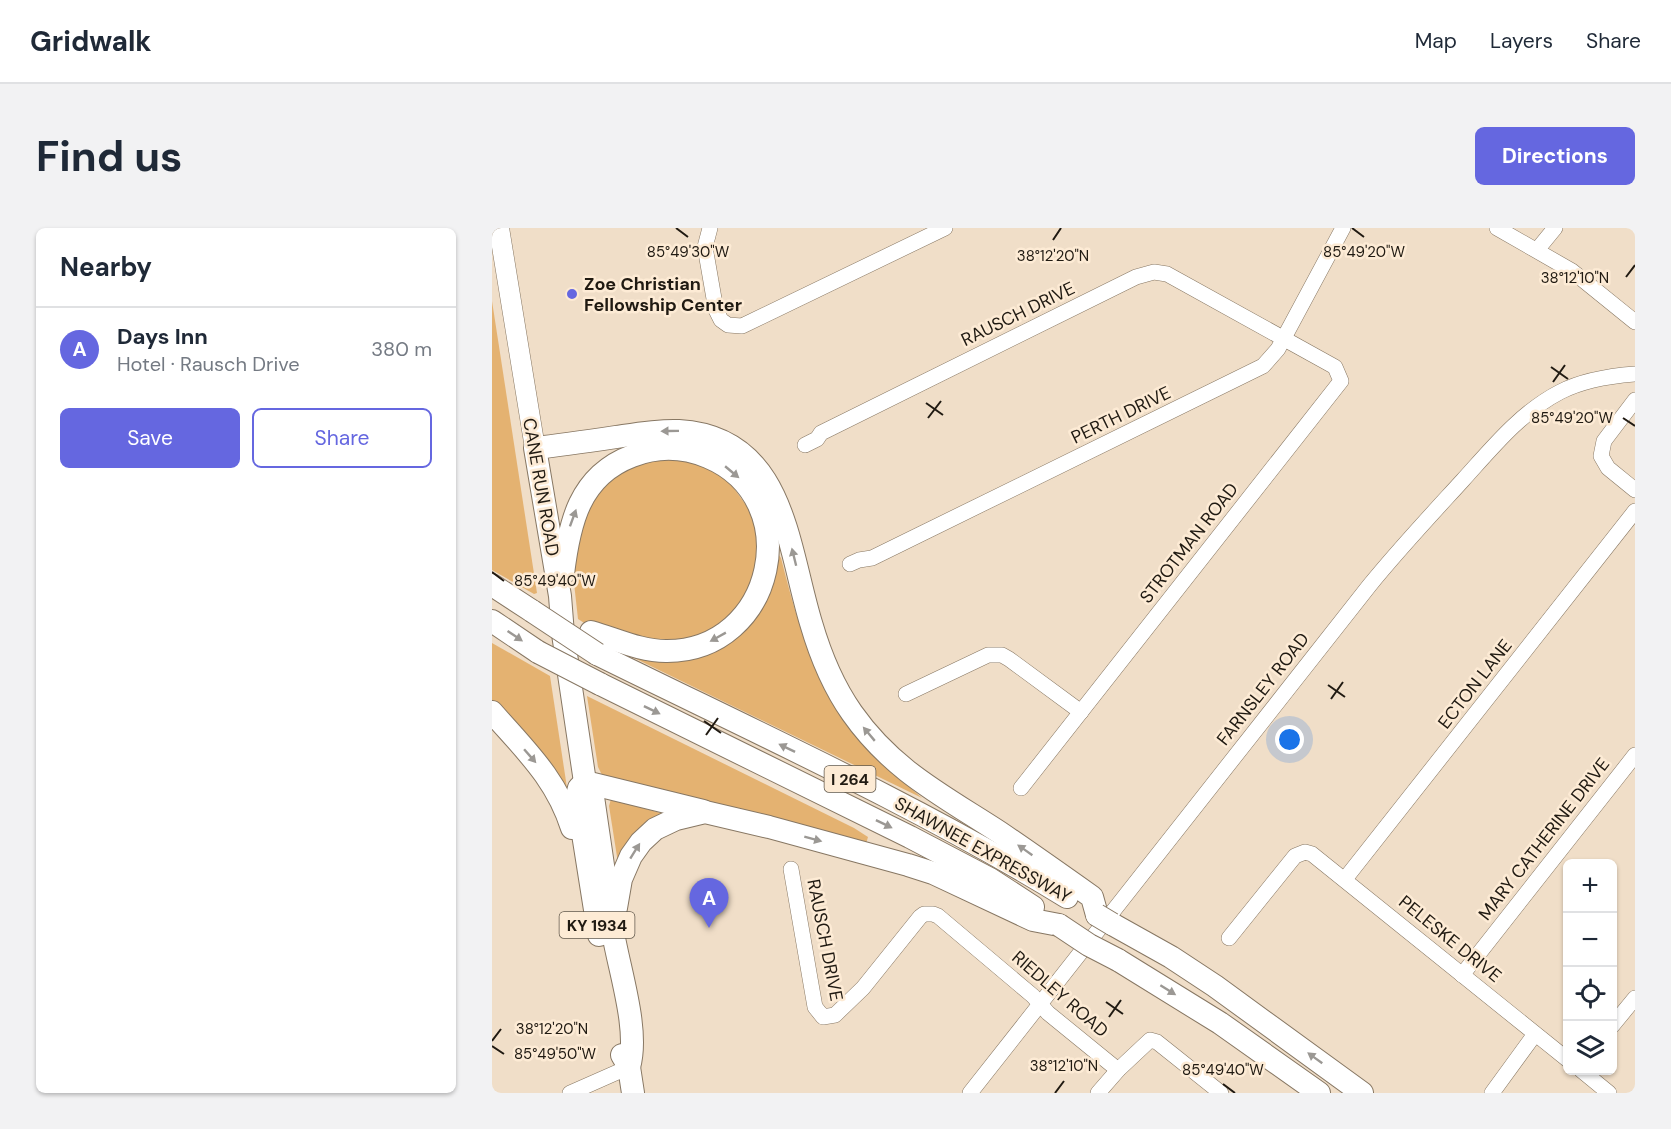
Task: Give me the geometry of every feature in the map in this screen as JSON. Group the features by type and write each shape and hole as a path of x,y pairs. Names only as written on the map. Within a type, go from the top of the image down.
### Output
{"highway":[{"path":"535,448 651,432 677,431 714,438 748,458 765,478 776,498 824,662 851,712 870,737 896,764 925,785 999,832 1092,897 1097,915"},
{"name":"CANE RUN ROAD","path":"535,448 560,596 563,634 585,782 592,790 612,927 629,1013 634,1053 630,1067 633,1093"},
{"path":"532,611 643,649 676,651 693,648 723,635 738,623 758,596 768,562 768,537 765,523 754,497 744,483 724,466 700,454 688,451 653,450 641,452 619,462 595,481 577,507 567,539 560,596"},
{"name":"SHAWNEE EXPRESSWAY","path":"492,585 597,654 999,855 1135,938 1171,957 1269,1024 1362,1093"},
{"name":"SHAWNEE EXPRESSWAY","path":"492,621 538,652 990,879 1089,945 1118,960 1220,1023 1319,1093"},
{"path":"492,712 555,787 565,807 590,884"},
{"name":"CANE RUN ROAD","path":"585,782 579,788 577,796 590,884 620,1052 630,1067"},
{"path":"585,782 769,827 908,865 933,873 1033,921 1059,925"},
{"path":"612,927 621,879 631,856 641,842 655,829 676,819 705,812"}],"main road":[{"name":"CANE RUN ROAD","path":"499,228 498,251 535,448"}],"street":[{"path":"710,228 705,247 710,282 717,315 728,325 747,325 945,228"},
{"name":"PERTH DRIVE","path":"850,564 872,558 1263,366 1273,357 1343,228"},
{"path":"1497,228 1572,271 1635,322"},
{"path":"1537,250 1555,228"},
{"name":"RAUSCH DRIVE","path":"805,446 817,439 821,433 1145,273 1167,274 1283,338"},
{"name":"STROTMAN ROAD","path":"1021,788 1341,381 1340,374 1335,367 1283,338"},
{"name":"FARNSLEY ROAD","path":"970,1093 1391,558 1506,433 1537,406 1566,389 1605,377 1635,374"},
{"path":"1635,400 1604,441 1601,449 1604,464 1635,490"},
{"name":"ECTON LANE","path":"1345,879 1635,511"},
{"path":"906,694 979,659 996,654 1009,659 1081,712"},
{"name":"MARY CATHERINE DRIVE","path":"1462,975 1635,755"},
{"name":"PELESKE DRIVE","path":"1229,938 1295,856 1305,852 1312,854 1563,1056"},
{"name":"RAUSCH DRIVE","path":"791,868 815,1007 823,1017 835,1015 863,988 920,917 927,913"},
{"name":"RIEDLEY ROAD","path":"927,913 938,916 953,928 1118,1070"},
{"path":"1616,1021 1635,998"},
{"path":"1492,1093 1535,1034"},
{"path":"1098,1093 1118,1070 1150,1040 1157,1042 1221,1093"},
{"path":"570,1093 630,1067"},
{"path":"1586,1075 1609,1093"}],"shaded area":[{"path":"492,301 537,593 534,594 492,570"},
{"path":"687,458 725,476 754,516 760,566 732,620 674,646 592,628 578,619 571,556 578,523 609,478 647,459"},
{"path":"778,554 803,636 824,685 837,708 853,731 877,758 922,798 626,654 702,652"},
{"path":"492,643 550,676 569,801 492,705"},
{"path":"587,696 854,828 868,837 866,844 602,775 598,767"},
{"path":"611,799 664,814 618,863 609,806"}],"place":[{"name":"Zoe Christian Fellowship Center","path":"572,294"},
{"name":"Days Inn","path":"709,928"}]}
